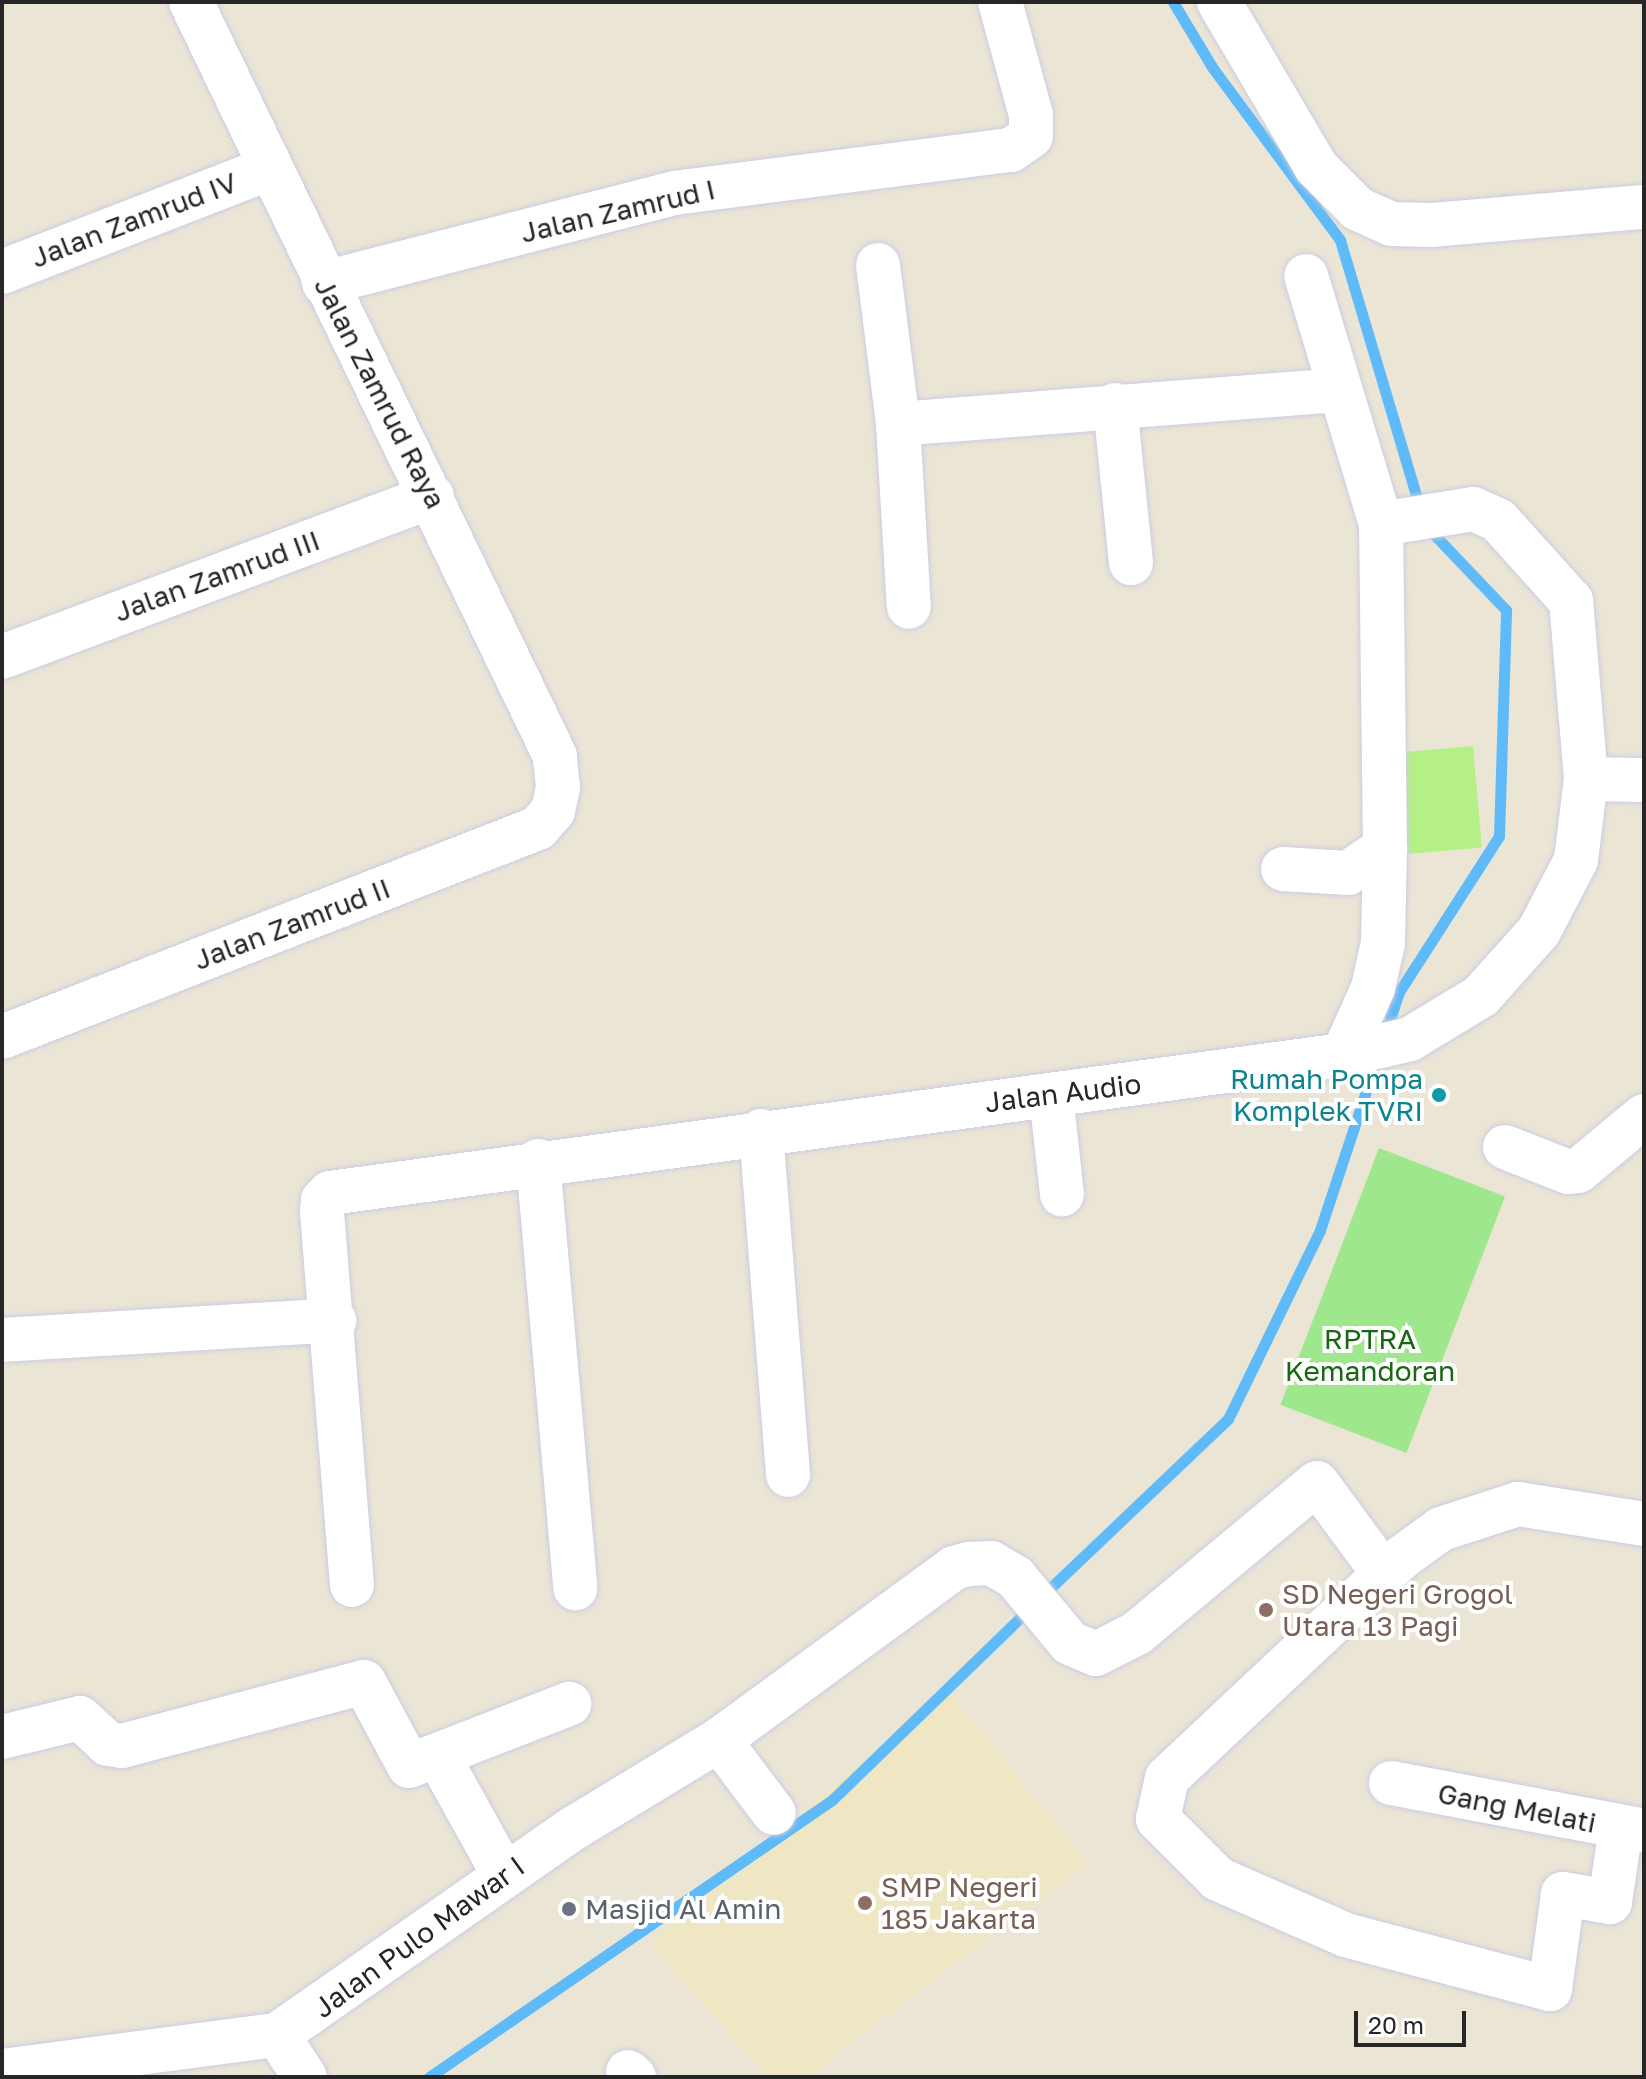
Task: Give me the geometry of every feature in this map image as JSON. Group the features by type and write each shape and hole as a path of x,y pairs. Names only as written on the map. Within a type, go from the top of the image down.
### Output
{"street":[{"name":"Jalan Zamrud Raya","path":"191,2 267,169 432,496 555,756 558,787"},
{"name":"Jalan Zamrud I","path":"324,283 674,193 1011,150 1031,136 1031,115 1000,2"},
{"path":"1219,2 1316,167 1358,209 1391,224 1432,225 1644,207"},
{"name":"Jalan Zamrud IV","path":"2,272 267,169"},
{"path":"878,265 898,424 909,607"},
{"path":"1306,276 1336,390 1396,523 1383,943 1353,1052"},
{"path":"898,424 1336,390"},
{"path":"1115,405 1131,563"},
{"name":"Jalan Zamrud III","path":"2,657 432,496"},
{"name":"Jalan Audio","path":"334,1320 322,1211 323,1200 330,1193 538,1161 1051,1095 1353,1052 1410,1039 1481,996 1539,931 1576,860 1586,779 1571,601 1498,520 1473,509 1396,523"},
{"path":"1586,779 1644,780"},
{"name":"Jalan Zamrud II","path":"2,1037 538,828 553,811 558,787"},
{"path":"1283,869 1348,873 1385,848"},
{"path":"1051,1095 1062,1194"},
{"path":"1505,1147 1568,1172 1578,1171 1644,1116"},
{"path":"761,1131 788,1475"},
{"path":"538,1161 575,1588"},
{"path":"2,1340 334,1320 352,1585"},
{"name":"Jalan Pulo Mawar I","path":"2,2071 277,2035 504,1875 719,1740 954,1568 991,1563 1026,1591 1083,1652 1111,1651 1214,1572 1317,1483 1384,1574"},
{"path":"1632,1830 1610,1902 1563,1894 1550,1989 1346,1935 1218,1879 1158,1819 1167,1778 1384,1574 1441,1529 1518,1504 1644,1524"},
{"path":"2,1737 80,1718 108,1744 122,1746 364,1682 409,1766 569,1704"},
{"path":"719,1740 774,1813"},
{"path":"438,1756 504,1875"},
{"name":"Gang Melati","path":"1391,1783 1632,1830"},
{"path":"277,2035 305,2077"}],"shaded area":[{"name":"SMP Negeri 185 Jakarta","path":"947,1688 1087,1863 807,2077 767,2077 650,1944"}],"green space":[{"path":"1473,746 1482,848 1408,854 1399,752"},
{"name":"RPTRA Kemandoran","path":"1379,1148 1505,1196 1406,1453 1280,1405"}],"waterway":[{"path":"1173,2 1212,67 1340,240 1420,509"},
{"path":"1385,1034 1399,992 1499,836 1506,610 1425,525"},
{"path":"1043,1595 1228,1419 1320,1230 1377,1058"},
{"path":"429,2077 832,1800 1031,1607"}],"place":[{"name":"Rumah Pompa Komplek TVRI","path":"1439,1095"},
{"name":"SD Negeri Grogol Utara 13 Pagi","path":"1266,1610"},
{"name":"SMP Negeri 185 Jakarta","path":"865,1903"},
{"name":"Masjid Al Amin","path":"569,1909"}]}
